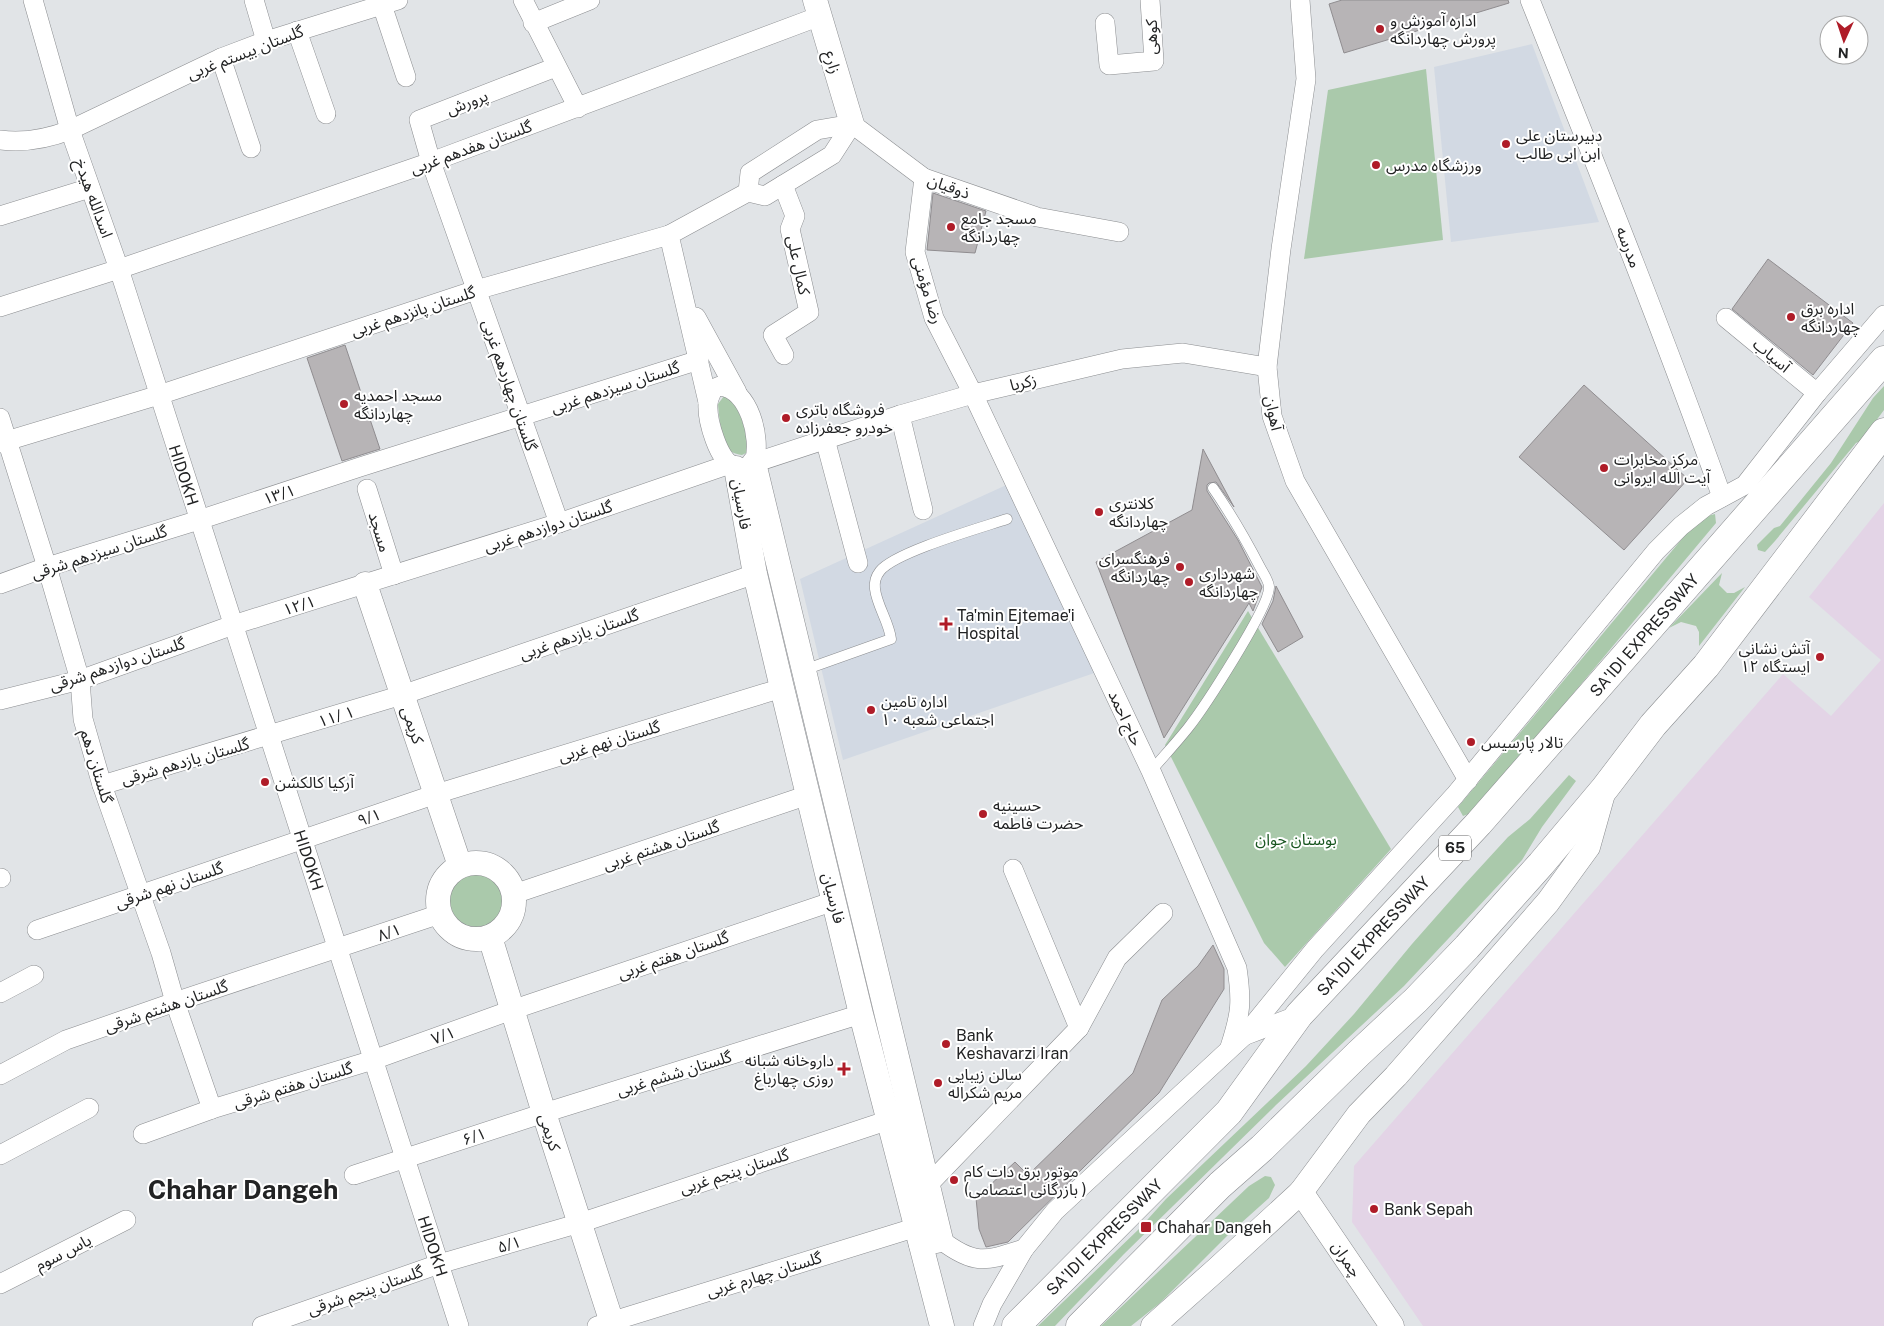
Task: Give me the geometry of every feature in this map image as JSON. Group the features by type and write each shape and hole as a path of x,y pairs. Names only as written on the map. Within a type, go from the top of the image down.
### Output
{"highway":[{"name":"SA'IDI EXPRESSWAY","path":"1016,1326 1229,1112 1300,1015 1479,822 1753,493 1884,360"},
{"path":"1080,1326 1220,1185 1262,1148 1416,1000 1467,947 1541,864 1605,788 1653,725 1706,666 1884,432"}],"street":[{"name":"اسدالله هیدخ","path":"33,0 70,130 119,269 158,395"},
{"path":"254,0 266,41"},
{"path":"523,0 533,23 578,108"},
{"path":"533,23 590,0"},
{"name":"کوهی","path":"1105,23 1109,65 1154,62 1150,0"},
{"name":"آهوان","path":"1300,0 1306,79 1281,249 1267,367 1272,416 1295,481 1468,780"},
{"name":"مدرسه","path":"1530,0 1618,218 1685,392 1722,497"},
{"name":"گلستان بیستم غربی","path":"0,140 13,141 49,138 70,130 221,58 266,41 390,3"},
{"path":"390,3 406,77"},
{"name":"گلستان هفدهم غربی","path":"0,307 119,269 431,162 578,108 817,8"},
{"name":"زارع","path":"817,8 852,124"},
{"path":"297,31 326,114"},
{"path":"221,58 251,148"},
{"name":"پرورش","path":"431,162 419,120 556,68"},
{"path":"685,296 749,413 755,428 744,459 720,451 714,438 685,296 669,235 748,192 764,196 783,185 832,154 852,124"},
{"path":"748,192 750,173 800,140 817,130 852,124"},
{"name":"ذوقیان","path":"852,124 924,178 1037,217 1119,232"},
{"name":"گلستان چهاردهم غربی","path":"431,162 559,523"},
{"name":"رضا مؤمنی","path":"924,178 915,252 934,318 973,394"},
{"name":"کمال علی","path":"783,185 795,216 790,229 809,312 774,335 784,355"},
{"path":"0,216 90,188"},
{"name":"گلستان پانزدهم غربی","path":"4,441 158,395 476,290 669,235"},
{"path":"983,1326 992,1304 1024,1249 1055,1211 1245,1035 1315,949 1468,780 1576,646 1656,551 1681,526 1706,506 1722,497 1753,493 1817,393 1884,315"},
{"name":"آسیاب","path":"1726,318 1817,393"},
{"name":"زکریا","path":"744,459 784,452 973,394 1122,359 1184,353 1267,367"},
{"name":"گلستان سیزدهم غربی","path":"360,467 699,360"},
{"path":"708,402 713,389 720,386 727,387 736,392"},
{"name":"حاج احمد","path":"973,394 1151,771 1237,968 1241,995 1240,1018 1230,1050"},
{"name":"HIDOKH","path":"158,395 459,1326"},
{"path":"900,415 924,510"},
{"name":"گلستان دهم","path":"0,418 4,441 48,567 80,680 83,719 102,785 161,954 175,1002 212,1109"},
{"path":"825,439 858,563"},
{"name":"گلستان دوازدهم غربی","path":"364,584 559,523 744,459"},
{"name":"فارسیان","path":"744,459 755,574 861,1014 889,1120 926,1237 942,1326"},
{"name":"فارسیان","path":"744,459 803,670 928,1185 926,1237"},
{"name":"۱۳/۱","path":"199,520 360,467"},
{"name":"مسجد","path":"367,489 394,575"},
{"name":"گلستان سیزدهم شرقی","path":"0,584 199,520"},
{"name":"گلستان یازدهم غربی","path":"402,695 755,574"},
{"name":"۱۲/۱","path":"233,625 364,584"},
{"name":"کریمی","path":"364,584 460,866"},
{"name":"گلستان دوازدهم شرقی","path":"0,700 80,680 233,625"},
{"name":"گلستان نهم غربی","path":"436,794 782,688"},
{"name":"۱۱/ ۱","path":"269,736 402,695"},
{"name":"گلستان یازدهم شرقی","path":"102,785 269,736"},
{"path":"1153,1326 1301,1192 1359,1114 1396,1076 1548,902 1588,846 1605,788"},
{"name":"۹/۱","path":"302,840 436,794"},
{"name":"گلستان هشتم غربی","path":"514,894 808,796"},
{"name":"گلستان نهم شرقی","path":"36,930 302,840"},
{"path":"477,863 494,867 503,874 510,883 514,894 514,907 510,920 501,931 490,938 477,940 464,938 452,932 444,923 440,914 437,898 441,885 449,874 460,866 477,863"},
{"path":"1013,869 1079,1028"},
{"name":"گلستان هفتم غربی","path":"512,1010 834,900"},
{"path":"928,1185 1079,1028 1117,958 1163,913"},
{"name":"۸/۱","path":"338,949 440,914"},
{"name":"کریمی","path":"490,938 544,1114 580,1223 607,1324"},
{"name":"گلستان هشتم شرقی","path":"0,1074 66,1040 338,949"},
{"path":"0,993 34,975"},
{"name":"۷/۱","path":"373,1060 512,1010"},
{"name":"گلستان ششم غربی","path":"544,1114 861,1014"},
{"path":"1245,1035 1300,1015"},
{"name":"گلستان هفتم شرقی","path":"143,1134 212,1109 373,1060"},
{"path":"0,1155 89,1108"},
{"name":"۶/۱","path":"354,1175 544,1114"},
{"name":"گلستان پنجم غربی","path":"580,1223 889,1120"},
{"name":"چمران","path":"1301,1192 1392,1326"},
{"name":"یاس سوم","path":"0,1284 126,1220"},
{"name":"۵/۱","path":"439,1264 580,1223"},
{"path":"926,1237 977,1260 992,1259 1024,1249"},
{"name":"گلستان چهارم غربی","path":"607,1324 926,1237"},
{"name":"گلستان پنجم شرقی","path":"262,1326 439,1264"}],"lane":[{"path":"1151,771 1189,727 1204,705 1264,606 1269,590 1267,581 1248,544 1213,488"},
{"path":"803,670 891,639 874,588 880,570 894,560 948,539 1007,520"}],"shaded area":[{"name":"دبیرستان علی ابن ابی طالب","path":"1532,44 1599,222 1451,242 1434,67"},
{"name":"Ta'min Ejtemae'i Hospital","path":"1013,482 1103,670 843,760 800,579"},
{"path":"1884,503 1884,1326 1423,1326 1352,1222 1354,1166 1783,674 1831,716 1881,660 1809,597"}],"green space":[{"name":"ورزشگاه مدرس","path":"1426,69 1443,240 1304,259 1328,90"},
{"path":"1884,386 1884,410 1861,441 1856,443 1765,552 1758,550 1757,545 1774,528 1780,526 1831,463 1873,398"},
{"path":"724,396 731,398 743,424 748,452 742,455 731,451 723,436 718,404"},
{"path":"1715,514 1716,523 1474,812 1463,816 1458,807 1688,531 1700,520"},
{"path":"1722,573 1719,585 1727,593 1734,593 1745,587 1699,646 1699,632 1696,626 1681,622 1669,628"},
{"name":"بوستان جوان","path":"1248,611 1391,849 1285,967 1264,943 1165,745"},
{"path":"1569,775 1576,781 1542,827 1522,860 1404,986 1276,1105 1124,1254 1055,1326 1038,1326 1139,1229 1166,1199 1306,1066 1354,1014 1464,885 1508,837 1530,819"},
{"path":"476,874 487,876 500,887 505,903 503,914 492,927 476,932 465,930 452,919 447,903 449,892 460,879"},
{"path":"1265,1176 1271,1177 1275,1185 1269,1198 1230,1233 1160,1303 1131,1326 1101,1326 1249,1186"}],"building":[{"name":"اداره آموزش و پرورش چهاردانگه","path":"1342,0 1508,0 1509,3 1344,53 1329,4"},
{"name":"مسجد جامع چهاردانگه","path":"933,193 986,211 975,253 927,250"},
{"name":"اداره برق چهاردانگه","path":"1768,259 1853,323 1813,375 1732,309"},
{"name":"مسجد احمدیه چهاردانگه","path":"345,345 380,449 342,461 307,358"},
{"name":"مرکز مخابرات آیت الله ایروانی","path":"1584,385 1688,479 1624,550 1519,457"},
{"name":"شهرداری چهاردانگه","path":"1203,449 1234,507 1216,482 1207,485 1207,491 1238,540 1262,587 1253,611 1249,603 1164,738 1096,562 1192,510"},
{"path":"1276,586 1303,637 1278,652 1262,624 1273,601"},
{"path":"1213,945 1224,969 1224,989 1159,1093 1008,1242 986,1247 979,1229 976,1198 1015,1162 1028,1175 1133,1073 1162,1000 1198,966"}],"place":[{"name":"اداره آموزش و پرورش چهاردانگه","path":"1380,29"},
{"name":"دبیرستان علی ابن ابی طالب","path":"1506,144"},
{"name":"ورزشگاه مدرس","path":"1376,165"},
{"name":"مسجد جامع چهاردانگه","path":"951,227"},
{"name":"اداره برق چهاردانگه","path":"1791,317"},
{"name":"مسجد احمدیه چهاردانگه","path":"344,404"},
{"name":"فروشگاه باتری خودرو جعفرزاده","path":"786,418"},
{"name":"مرکز مخابرات آیت الله ایروانی","path":"1604,468"},
{"name":"کلانتری چهاردانگه","path":"1099,512"},
{"name":"فرهنگسرای چهاردانگه","path":"1180,567"},
{"name":"شهرداری چهاردانگه","path":"1189,582"},
{"name":"Ta'min Ejtemae'i Hospital","path":"946,624"},
{"name":"آتش نشانی ایستگاه ۱۲","path":"1820,657"},
{"name":"اداره تامین اجتماعی شعبه ۱۰","path":"871,710"},
{"name":"تالار پارسیس","path":"1471,742"},
{"name":"آرکیا کالکشن","path":"265,782"},
{"name":"حسینیه حضرت فاطمه","path":"983,814"},
{"name":"Bank Keshavarzi Iran","path":"946,1044"},
{"name":"داروخانه شبانه روزی چهارباغ","path":"844,1069"},
{"name":"سالن زیبایی مریم شکراله","path":"938,1083"},
{"name":"موتور برق دات کام (بازرگانی اعتصامی )","path":"954,1180"},
{"name":"Bank Sepah","path":"1374,1209"},
{"name":"Chahar Dangeh","path":"1146,1227"}],"district":[{"name":"Chahar Dangeh","path":"243,1190"}]}
